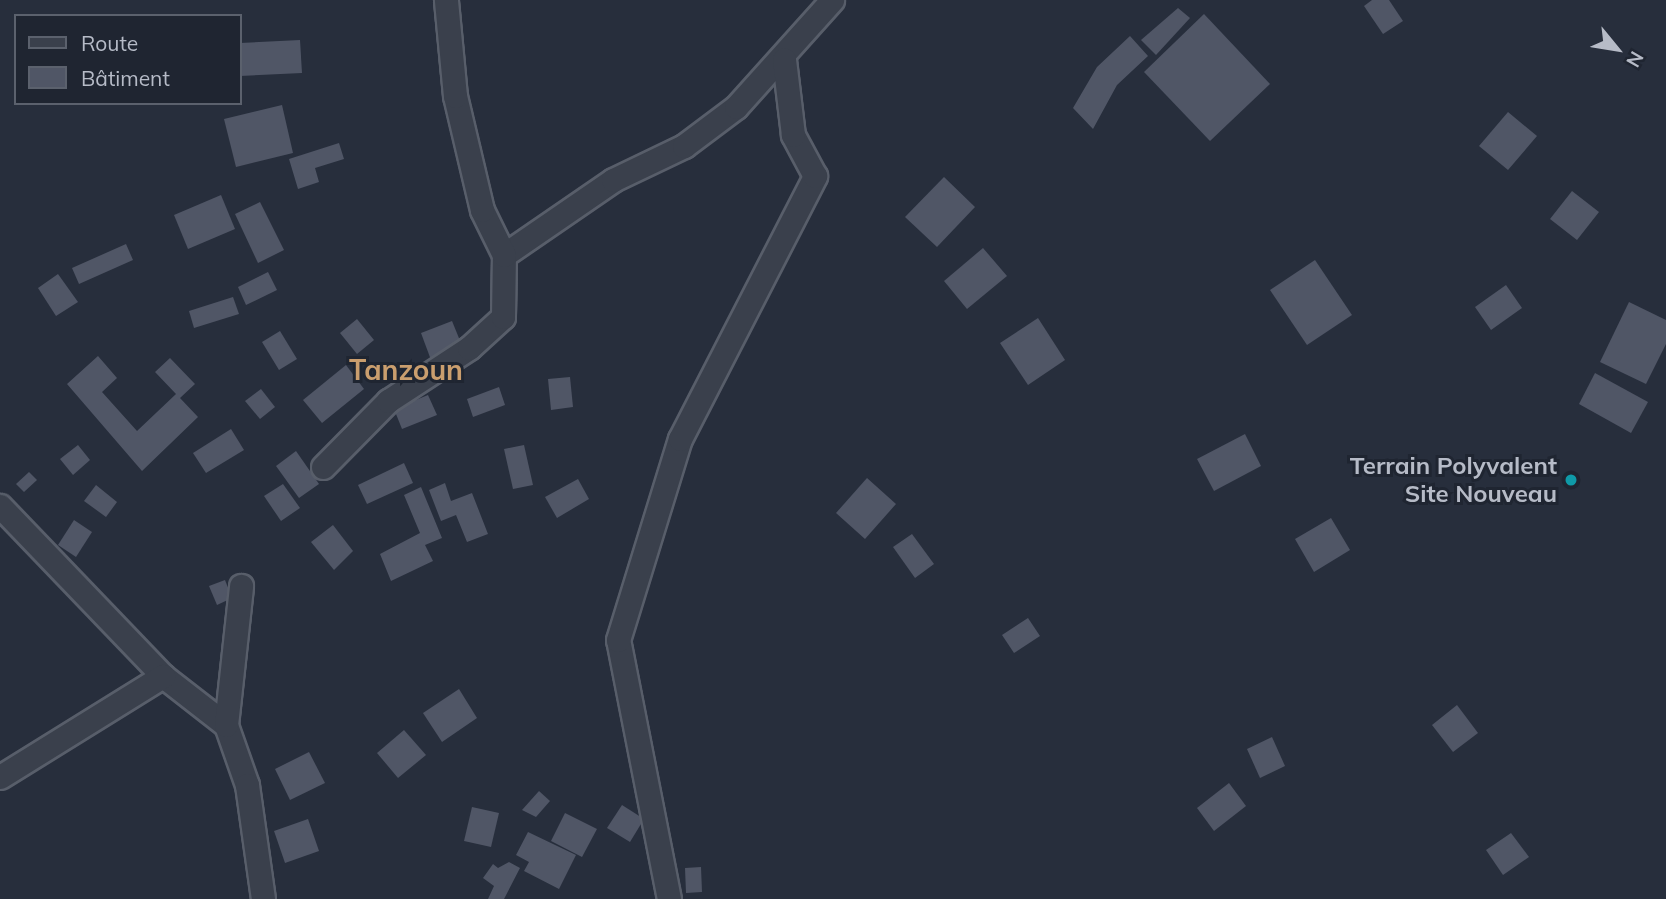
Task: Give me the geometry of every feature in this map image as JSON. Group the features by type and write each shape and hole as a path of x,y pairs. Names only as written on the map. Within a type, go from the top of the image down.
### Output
{"street":[{"path":"323,467 388,401 469,348 503,317 504,255 482,210 455,96 446,0"},
{"path":"504,255 613,180 684,146 784,61 832,0"},
{"path":"668,899 618,640 684,429 815,176 793,135 784,61"},
{"path":"0,506 163,676 226,725"},
{"path":"241,586 226,725 247,785 263,899"},
{"path":"0,777 163,676"}],"building":[{"path":"1372,0 1389,0 1403,21 1383,34 1364,6"},
{"path":"1178,8 1190,18 1156,55 1141,40"},
{"path":"1204,14 1270,84 1210,141 1144,72"},
{"path":"1130,36 1148,56 1117,85 1093,129 1073,108 1097,67"},
{"path":"300,40 302,73 242,76 242,43"},
{"path":"282,105 293,153 236,167 224,119"},
{"path":"1508,112 1537,136 1508,170 1479,146"},
{"path":"339,143 344,159 315,168 319,182 298,189 289,159"},
{"path":"944,177 975,207 937,247 905,217"},
{"path":"1572,191 1599,212 1577,240 1550,219"},
{"path":"221,195 235,229 188,249 174,215"},
{"path":"260,202 284,250 258,263 235,214"},
{"path":"126,244 133,260 79,284 72,268"},
{"path":"983,248 1007,276 967,309 944,281"},
{"path":"1315,260 1352,315 1307,345 1270,290"},
{"path":"268,272 277,290 246,305 238,287"},
{"path":"58,274 78,302 56,316 38,288"},
{"path":"1506,285 1522,308 1491,330 1475,307"},
{"path":"233,297 239,314 194,328 189,311"},
{"path":"1629,302 1666,320 1666,344 1646,384 1600,362"},
{"path":"1038,318 1065,360 1028,385 1000,343"},
{"path":"357,319 374,340 357,354 340,333"},
{"path":"452,321 463,348 431,360 421,333"},
{"path":"280,331 297,359 279,370 262,342"},
{"path":"98,356 117,378 102,392 137,431 176,394 155,372 170,358 195,384 180,398 198,417 142,471 67,384"},
{"path":"346,365 364,389 322,423 303,400"},
{"path":"1595,373 1648,402 1631,433 1579,404"},
{"path":"570,377 573,407 551,410 548,379"},
{"path":"499,387 505,405 473,417 467,399"},
{"path":"261,389 275,407 260,419 245,401"},
{"path":"428,395 437,415 402,429 394,409"},
{"path":"231,429 244,450 206,473 193,453"},
{"path":"1245,434 1261,466 1214,491 1197,459"},
{"path":"78,445 90,460 73,475 60,459"},
{"path":"524,445 533,485 513,489 504,449"},
{"path":"296,451 319,484 299,498 276,466"},
{"path":"404,463 413,483 367,504 358,485"},
{"path":"29,472 37,480 24,492 16,484"},
{"path":"867,478 896,504 865,539 836,513"},
{"path":"578,479 589,499 557,518 545,497"},
{"path":"445,483 451,501 472,493 488,534 467,542 456,515 441,521 429,490"},
{"path":"283,484 300,508 281,521 264,496"},
{"path":"96,485 117,502 106,517 84,501"},
{"path":"421,487 442,538 425,545 433,561 391,581 380,554 420,533 404,495"},
{"path":"1331,518 1350,550 1314,572 1295,539"},
{"path":"74,520 92,532 76,557 58,545"},
{"path":"333,525 353,551 334,570 311,542"},
{"path":"912,534 934,564 915,578 893,547"},
{"path":"225,580 232,598 217,605 209,586"},
{"path":"1028,618 1040,636 1014,653 1002,635"},
{"path":"459,689 477,718 442,742 423,713"},
{"path":"1457,705 1478,733 1453,752 1432,725"},
{"path":"404,730 426,755 398,778 377,753"},
{"path":"1272,737 1285,766 1260,778 1247,749"},
{"path":"309,752 325,783 290,800 275,769"},
{"path":"1229,783 1246,806 1214,831 1197,808"},
{"path":"539,791 550,801 536,817 522,810"},
{"path":"622,805 644,819 630,842 607,828"},
{"path":"472,807 499,813 491,847 464,841"},
{"path":"565,813 597,829 582,857 551,841"},
{"path":"308,819 319,851 285,863 274,831"},
{"path":"528,832 576,855 559,889 524,871 529,862 516,855"},
{"path":"1511,833 1529,857 1503,875 1486,850"},
{"path":"509,862 520,868 504,899 488,899 494,886 483,878 493,864 498,868"},
{"path":"701,867 702,892 686,893 685,868"}],"place":[{"name":"Terrain Polyvalent Site Nouveau","path":"1571,480"}],"district":[{"name":"Tanzoun","path":"406,370"}]}
